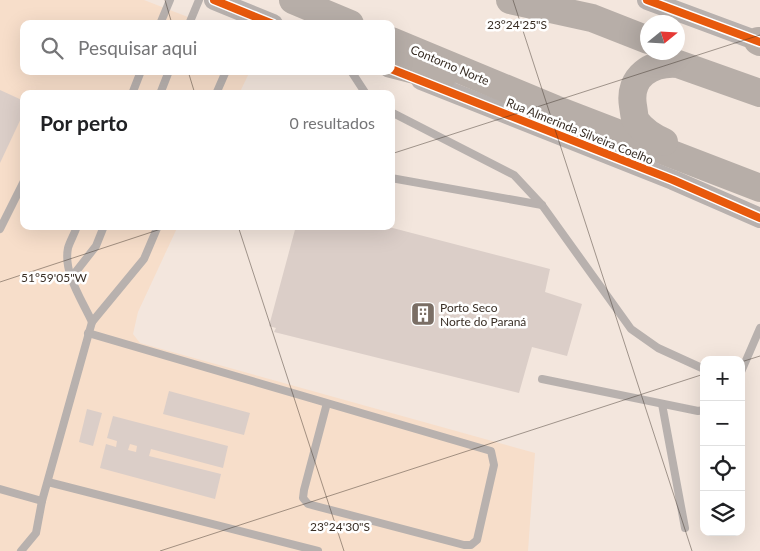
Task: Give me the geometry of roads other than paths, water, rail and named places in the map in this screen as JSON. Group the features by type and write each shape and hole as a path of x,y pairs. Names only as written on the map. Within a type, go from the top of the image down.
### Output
{"highway":[{"path":"293,0 340,20"},
{"path":"510,0 592,18 640,37"},
{"name":"Contorno Norte","path":"395,43 554,109 748,183"},
{"path":"685,55 760,87"},
{"path":"748,183 648,134 635,120 632,100 637,80 652,67 664,63 678,64 760,93"},
{"path":"395,65 456,80 554,109"}],"street":[{"path":"214,0 249,19"},
{"path":"647,0 759,42"},
{"name":"Rua Almerinda Silveira Coelho","path":"395,71 673,180 760,218"}],"lane":[{"path":"162,20 170,0"},
{"path":"191,20 199,0"},
{"path":"134,90 139,75"},
{"path":"162,90 167,75"},
{"path":"218,90 224,75"},
{"path":"354,75 364,90"},
{"path":"395,114 514,175 542,205 631,329 658,348 700,367"},
{"path":"395,179 542,205"},
{"path":"0,229 20,189"},
{"path":"75,230 68,248 71,278 92,322"},
{"path":"71,278 96,246 102,230"},
{"path":"21,551 36,533 42,501 92,322 144,258 156,230"},
{"path":"745,363 760,328"},
{"path":"88,333 491,451 494,466 477,540 471,545 464,545 308,504 303,498 304,490 327,403"},
{"path":"542,379 700,411"},
{"path":"662,404 685,528"},
{"path":"48,482 318,551"},
{"path":"0,489 42,501"}],"place":[{"name":"Porto Seco Norte do Paraná","path":"423,314"}]}
